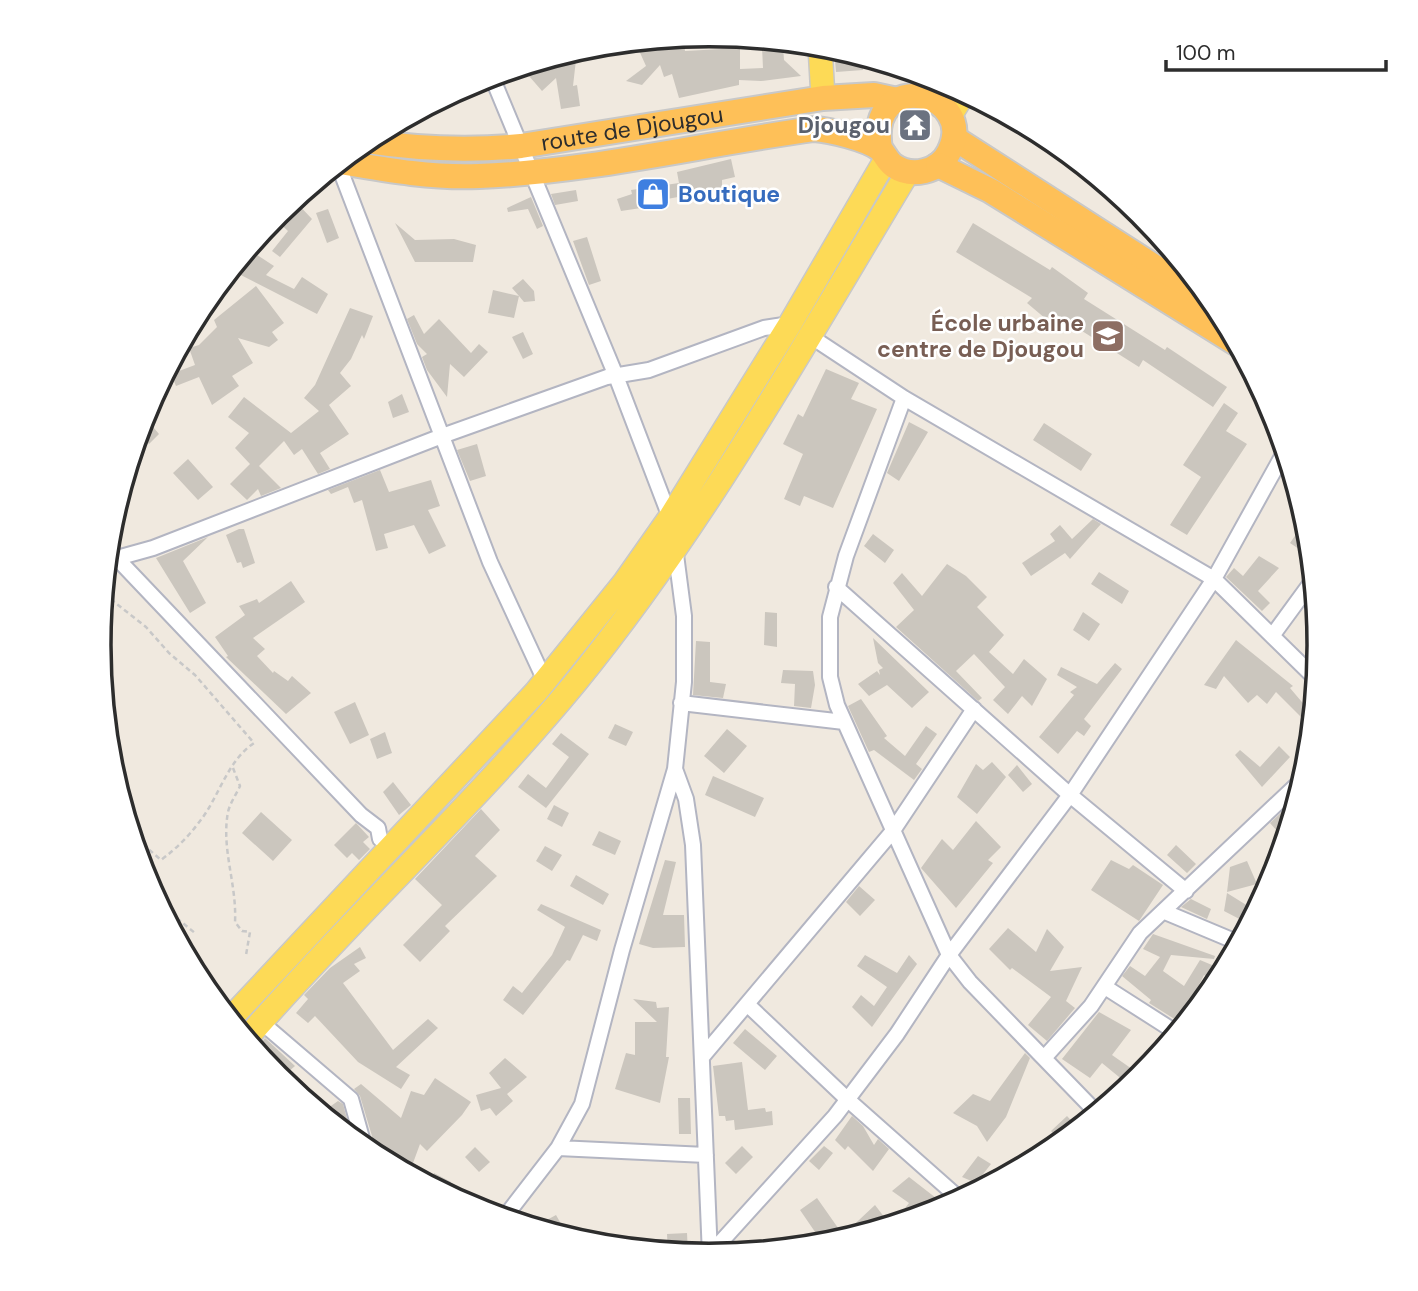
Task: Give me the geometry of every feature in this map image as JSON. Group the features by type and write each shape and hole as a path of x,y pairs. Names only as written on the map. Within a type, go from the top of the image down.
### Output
{"highway":[{"path":"883,154 877,131 883,112 897,100 928,89"},
{"path":"933,91 952,127 1189,288"},
{"name":"route de Djougou","path":"385,143 436,149 521,146 823,98 874,95 897,100"},
{"path":"353,165 432,176 479,176 532,172 814,130 831,130 883,154 908,172 929,170 938,165 948,154 952,127"},
{"path":"938,165 991,191 1218,332"}],"main road":[{"path":"821,58 823,98"},
{"path":"952,127 960,103"},
{"path":"236,1012 545,681 624,583 671,516 790,324 883,154"},
{"path":"254,1031 513,754 575,683 676,550 746,442 908,172"},
{"path":"263,983 283,998"}],"street":[{"path":"496,87 671,516 684,616 681,704 675,769 622,950 582,1104 558,1148 511,1210"},
{"path":"343,173 490,562 545,681"},
{"path":"118,552 153,548 442,436 616,376 649,370 764,328 790,324"},
{"path":"810,335 904,397 1213,579 1306,670"},
{"path":"904,397 836,587 827,646 830,677 844,722 948,955 1090,1106"},
{"path":"720,1243 847,1099 897,1034 948,955 1070,795 1213,579 1279,462"},
{"path":"117,558 200,649 361,815 378,828 380,839 390,845"},
{"path":"836,587 1070,795 1186,891"},
{"path":"1272,636 1305,592"},
{"path":"681,704 844,722"},
{"path":"703,1056 892,832 974,709"},
{"path":"675,769 686,799 693,845 710,1244"},
{"path":"1044,1058 1105,987 1139,933 1165,912 1272,804 1289,790"},
{"path":"1165,912 1230,939"},
{"path":"1105,987 1169,1028"},
{"path":"748,1005 847,1099 952,1192"},
{"path":"254,1031 351,1100 360,1131"},
{"path":"558,1148 706,1155"}],"path":[{"path":"113,601 146,627 169,653 195,675 254,743 233,768 182,845 161,860 145,846"},
{"path":"233,768 240,786 229,807 225,836 237,905 235,922 242,931 250,932 246,955"},
{"path":"178,920 195,933"}],"building":[{"path":"740,49 740,69 763,68 762,50 783,52 784,60 801,76 761,81 739,80 739,85 679,98 672,74 664,77 660,65 642,85 626,81 646,66 639,51"},
{"path":"835,61 863,68 863,70 836,72"},
{"path":"576,63 573,86 577,85 580,106 561,109 556,78 542,91 529,76"},
{"path":"731,159 735,177 722,180 722,189 667,199 668,204 621,211 617,199 632,194 631,190 679,183 677,172"},
{"path":"576,190 578,201 555,205 551,194"},
{"path":"531,197 543,226 537,229 528,209 508,212 507,208"},
{"path":"302,208 312,219 280,257 272,251 288,231 282,226"},
{"path":"328,209 339,238 327,243 316,213"},
{"path":"395,223 415,240 454,239 476,245 473,262 415,262"},
{"path":"973,223 1050,270 1052,267 1088,293 1084,299 1165,350 1167,347 1227,387 1213,407 1143,360 1139,367 1052,312 1046,319 1027,303 1032,298 956,252"},
{"path":"587,237 601,281 589,285 573,241"},
{"path":"256,254 274,266 266,275 294,289 302,277 328,294 317,314 240,274"},
{"path":"523,279 534,291 535,301 524,302 512,288"},
{"path":"256,286 284,323 272,332 278,340 269,347 238,338 253,363 232,376 239,386 212,405 199,377 176,386 173,379 177,372 195,365 189,349 199,345 217,327 214,320"},
{"path":"493,290 519,296 514,318 488,313"},
{"path":"350,308 373,316 364,339 362,335 351,359 340,373 351,386 329,405 349,434 320,453 330,469 318,474 302,449 294,455 284,441 259,466 281,488 261,496 258,489 247,500 230,484 250,464 235,448 249,433 228,417 244,397 291,433 319,411 304,398 315,385"},
{"path":"414,315 424,334 439,319 471,353 479,344 488,352 464,377 450,364 447,397 427,370 422,357 427,354 417,344 407,319"},
{"path":"523,332 533,354 523,359 512,337"},
{"path":"826,369 859,383 851,399 877,409 833,508 804,496 800,506 784,499 803,454 783,444 798,414 803,417"},
{"path":"402,394 409,412 393,418 388,402"},
{"path":"1224,403 1238,413 1226,431 1247,444 1187,535 1170,525 1201,477 1183,465"},
{"path":"909,422 928,432 899,481 887,473"},
{"path":"1044,423 1092,454 1081,471 1033,440"},
{"path":"152,426 159,434 149,444 147,441"},
{"path":"477,444 486,476 470,481 457,450"},
{"path":"188,459 213,487 198,500 173,473"},
{"path":"380,470 389,492 431,480 440,506 428,510 446,546 429,554 414,525 384,534 388,548 376,551 362,500 354,503 348,487 331,494 328,490"},
{"path":"1093,519 1101,524 1070,559 1065,553 1031,576 1022,563 1055,541 1050,534 1060,525 1072,539"},
{"path":"244,529 255,563 243,568 241,562 237,563 226,535"},
{"path":"1297,533 1299,549 1290,543"},
{"path":"873,534 894,550 885,563 864,546"},
{"path":"208,537 183,561 206,603 190,613 156,558"},
{"path":"1259,556 1279,568 1258,591 1270,603 1262,611 1226,577 1234,568 1243,576"},
{"path":"947,564 966,576 987,597 977,607 1004,635 989,652 1013,674 1024,659 1047,679 1032,706 1022,696 1008,714 993,700 1005,687 974,654 956,671 982,698 978,701 896,627 914,610 893,583 902,573 922,596"},
{"path":"1099,572 1129,591 1122,604 1091,584"},
{"path":"291,581 305,602 253,638 265,649 257,656 273,673 274,671 288,681 292,676 311,693 286,714 226,657 228,656 215,637 245,615 239,606 257,599 259,603"},
{"path":"765,612 777,613 777,647 764,645"},
{"path":"1083,612 1100,624 1089,641 1073,630"},
{"path":"873,638 929,692 912,708 887,685 869,696 858,684 877,671 880,675 879,670 883,668 878,663"},
{"path":"1236,640 1293,686 1290,688 1304,704 1303,719 1276,692 1267,704 1257,695 1248,703 1224,676 1216,689 1204,685"},
{"path":"696,641 710,642 710,682 726,684 723,698 693,695"},
{"path":"1115,663 1122,669 1084,719 1091,726 1084,736 1077,731 1058,754 1039,737 1074,695 1070,692 1077,687 1057,675 1061,667 1097,684"},
{"path":"783,670 813,671 815,685 811,708 794,706 795,684 781,683"},
{"path":"861,699 887,736 884,738 905,756 926,726 937,734 916,764 922,769 914,780 874,750 869,752 848,706"},
{"path":"355,702 369,735 350,744 334,712"},
{"path":"615,724 633,732 626,746 608,738"},
{"path":"727,729 747,746 724,773 704,756"},
{"path":"385,732 392,753 377,759 370,739"},
{"path":"561,733 589,754 546,808 518,787 528,774 546,788 569,757 552,744"},
{"path":"1279,746 1290,757 1262,787 1235,755 1240,750 1260,767"},
{"path":"992,762 1006,777 977,814 957,797 976,764 983,770"},
{"path":"1017,765 1032,784 1023,792 1008,775"},
{"path":"713,776 764,798 755,817 705,795"},
{"path":"393,782 411,805 399,815 383,792"},
{"path":"554,805 569,813 562,827 547,819"},
{"path":"481,809 500,830 475,856 497,876 445,926 450,931 420,962 403,945 442,905 415,879"},
{"path":"1284,810 1278,832 1270,823"},
{"path":"261,812 292,840 273,861 242,833"},
{"path":"976,821 1001,847 988,860 993,863 956,908 921,868 942,839 953,850"},
{"path":"356,823 369,837 363,842 370,849 359,860 352,853 347,858 334,845"},
{"path":"599,831 621,841 615,855 592,845"},
{"path":"1176,845 1196,864 1187,873 1167,855"},
{"path":"545,846 562,855 552,871 536,861"},
{"path":"665,860 676,862 663,915 684,915 685,947 653,948 639,944"},
{"path":"1111,860 1129,869 1133,865 1163,885 1139,921 1091,890"},
{"path":"1247,861 1257,884 1227,892 1230,867"},
{"path":"576,875 609,894 603,905 570,886"},
{"path":"859,886 875,900 860,916 846,902"},
{"path":"1227,893 1248,906 1241,920 1224,911"},
{"path":"1191,899 1211,909 1207,919 1181,907"},
{"path":"541,904 601,930 597,941 583,935 570,961 567,960 523,1015 503,1000 513,986 522,993 552,955 565,927 537,910"},
{"path":"1008,928 1036,952 1047,929 1064,947 1050,971 1082,967 1066,1001 1075,1008 1047,1041 1028,1025 1051,997 1012,968 1010,970 989,949"},
{"path":"1153,934 1215,956 1214,959 1171,955 1163,971 1184,986 1200,960 1214,966 1207,977 1204,975 1193,997 1176,1020 1149,1003 1151,1000 1122,976 1130,966 1145,976 1160,957 1143,949"},
{"path":"360,947 366,958 354,964 360,971 343,983 393,1050 428,1019 438,1028 396,1067 410,1075 401,1089 358,1062 315,1016 308,1023 296,1013 308,999 304,995 330,968"},
{"path":"865,955 897,973 909,955 917,964 872,1027 852,1007 861,995 874,1006 887,987 857,966"},
{"path":"633,999 656,1002 657,1008 669,1007 666,1057 669,1057 660,1103 615,1089 626,1053 635,1055 635,1022 657,1022"},
{"path":"1099,1012 1131,1030 1112,1055 1132,1069 1121,1079 1102,1063 1090,1078 1062,1059"},
{"path":"745,1029 777,1056 765,1070 733,1043"},
{"path":"265,1038 295,1066 289,1071 261,1043"},
{"path":"1025,1053 1030,1058 1006,1117 987,1142 977,1126 953,1113 973,1094 990,1101"},
{"path":"505,1058 527,1077 507,1094 513,1101 496,1116 490,1108 481,1111 476,1095 501,1088 489,1073"},
{"path":"742,1062 748,1110 765,1108 766,1112 772,1111 773,1125 735,1130 734,1120 726,1121 725,1116 719,1116 713,1066"},
{"path":"435,1078 471,1102 427,1151 420,1144 412,1165 373,1140 360,1096 354,1089 361,1084 401,1118 411,1091 424,1095"},
{"path":"678,1098 690,1098 691,1134 679,1134"},
{"path":"338,1101 343,1104 348,1122 345,1120 329,1107"},
{"path":"852,1116 863,1126 874,1145 878,1139 889,1149 873,1171 848,1146 845,1150 835,1140"},
{"path":"1067,1116 1072,1121 1054,1134 1051,1131"},
{"path":"742,1146 753,1157 736,1174 725,1163"},
{"path":"824,1146 833,1153 819,1170 809,1161"},
{"path":"475,1147 490,1162 479,1172 465,1157"},
{"path":"978,1156 991,1164 974,1182 962,1177"},
{"path":"434,1173 451,1182 450,1185 432,1176"},
{"path":"909,1177 936,1198 902,1211 909,1203 892,1191"},
{"path":"817,1198 839,1229 816,1234 800,1210"},
{"path":"875,1205 884,1217 853,1226"},
{"path":"556,1215 562,1225 554,1223 546,1221"},
{"path":"687,1233 687,1243 667,1242 667,1234"}],"place":[{"name":"Djougou","path":"915,125"},
{"name":"Boutique","path":"653,194"},
{"name":"École urbaine centre de Djougou","path":"1108,336"}]}
